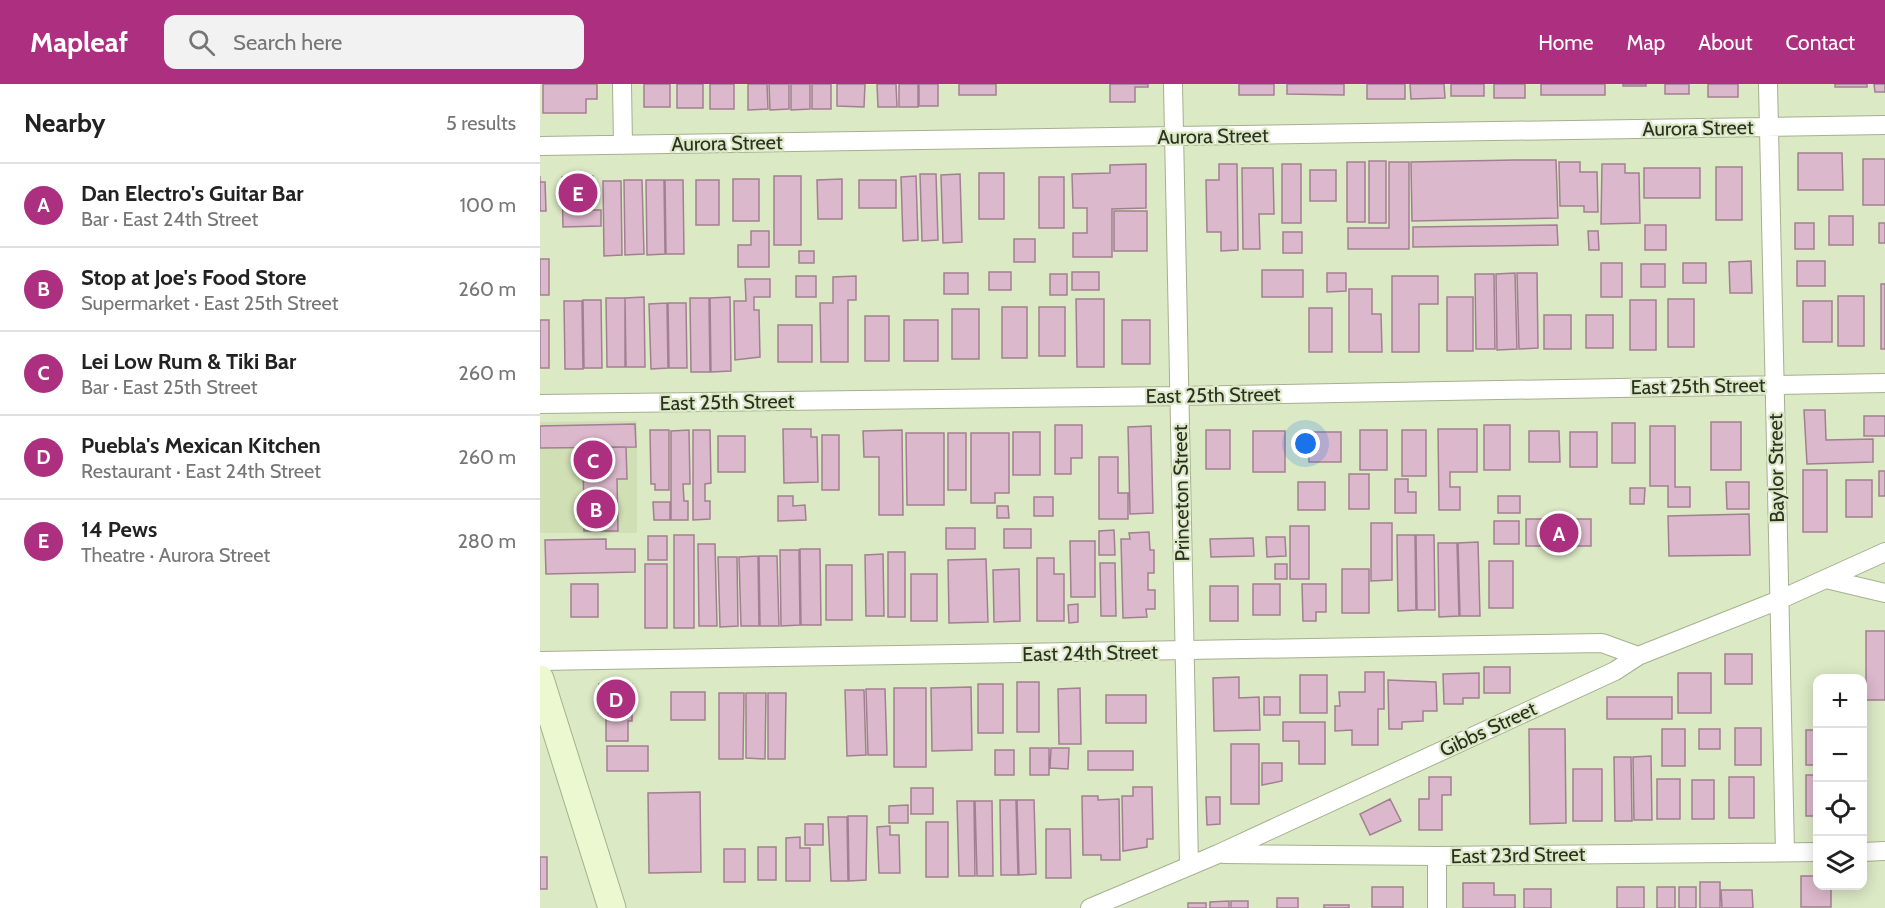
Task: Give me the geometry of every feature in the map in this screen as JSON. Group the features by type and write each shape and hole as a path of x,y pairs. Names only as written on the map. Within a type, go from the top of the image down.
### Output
{"main road":[{"path":"540,679 612,908"}],"street":[{"path":"622,84 623,145"},
{"name":"Princeton Street","path":"1173,84 1189,865"},
{"name":"Baylor Street","path":"1768,84 1785,852"},
{"name":"Aurora Street","path":"540,146 1885,124"},
{"name":"East 25th Street","path":"540,404 1179,396 1885,383"},
{"name":"Gibbs Street","path":"1090,908 1218,854 1615,671 1638,656 1779,600 1885,552"},
{"path":"1826,579 1885,593"},
{"name":"East 24th Street","path":"540,661 1602,643 1638,656"},
{"path":"1867,852 1885,851"},
{"name":"East 23rd Street","path":"1218,854 1437,856 1813,852"},
{"path":"1437,856 1437,908"}],"shaded area":[{"path":"637,421 637,533 540,533 540,422"}],"building":[{"path":"543,84 597,84 597,99 586,99 586,113 543,113"},
{"path":"644,84 670,84 670,107 644,107"},
{"path":"677,84 703,84 703,108 677,108"},
{"path":"710,84 734,84 734,109 710,109"},
{"path":"748,84 767,84 768,109 748,110"},
{"path":"769,84 789,84 789,109 770,110"},
{"path":"791,84 810,84 810,109 791,110"},
{"path":"812,84 831,84 831,109 812,109"},
{"path":"837,84 865,84 864,107 837,106"},
{"path":"877,84 896,84 897,107 878,107"},
{"path":"899,84 918,84 918,107 899,107"},
{"path":"919,84 938,84 938,106 919,106"},
{"path":"959,84 996,84 996,95 959,95"},
{"path":"1110,84 1148,84 1148,87 1135,87 1135,102 1110,102"},
{"path":"1239,84 1274,84 1274,95 1239,95"},
{"path":"1287,84 1344,84 1344,95 1287,94"},
{"path":"1367,84 1405,84 1405,99 1367,99"},
{"path":"1410,84 1444,84 1445,98 1411,99"},
{"path":"1451,84 1484,84 1484,96 1451,96"},
{"path":"1494,84 1525,84 1525,98 1494,98"},
{"path":"1541,84 1605,84 1605,95 1541,95"},
{"path":"1623,84 1646,84 1646,86 1623,86"},
{"path":"1665,84 1689,84 1689,94 1665,94"},
{"path":"1708,84 1738,84 1738,97 1708,97"},
{"path":"1835,84 1867,84 1867,87 1835,87"},
{"path":"1874,84 1885,84 1885,92 1875,92"},
{"path":"1798,153 1842,153 1843,190 1798,190"},
{"path":"1863,159 1885,159 1885,205 1863,205"},
{"path":"1556,160 1558,218 1412,221 1411,162"},
{"path":"1369,161 1386,161 1386,223 1369,223"},
{"path":"1347,162 1365,162 1365,222 1347,222"},
{"path":"1389,162 1409,162 1409,249 1348,249 1348,228 1389,228"},
{"path":"1559,162 1580,162 1580,172 1597,172 1598,212 1584,212 1584,206 1560,206"},
{"path":"1146,164 1146,208 1112,209 1112,257 1073,257 1073,233 1087,233 1087,208 1073,208 1072,174 1110,173 1110,165"},
{"path":"1219,164 1237,164 1238,250 1221,251 1221,232 1207,232 1206,180 1219,180"},
{"path":"1282,164 1301,164 1301,223 1282,223"},
{"path":"1602,164 1625,164 1625,173 1639,173 1640,223 1601,224"},
{"path":"1716,167 1742,167 1742,220 1716,220"},
{"path":"1242,168 1273,168 1274,214 1259,214 1260,249 1243,249"},
{"path":"1644,168 1700,168 1700,198 1644,198"},
{"path":"1310,170 1336,170 1336,201 1310,201"},
{"path":"979,173 1004,173 1004,219 979,219"},
{"path":"920,174 936,174 938,240 922,241"},
{"path":"960,174 962,242 943,243 941,175"},
{"path":"593,176 593,210 601,210 601,226 563,227 562,177"},
{"path":"774,176 801,176 801,245 774,245"},
{"path":"916,176 918,240 903,241 901,177"},
{"path":"1039,177 1064,177 1064,228 1039,228"},
{"path":"733,179 759,179 759,221 733,221"},
{"path":"842,179 842,219 818,219 817,180"},
{"path":"624,180 642,180 644,254 625,255"},
{"path":"646,180 664,180 665,254 647,255"},
{"path":"665,180 683,180 684,254 666,254"},
{"path":"696,180 719,180 719,225 696,225"},
{"path":"859,180 896,180 896,208 859,208"},
{"path":"603,181 621,181 622,255 604,256"},
{"path":"540,182 545,182 546,211 540,211"},
{"path":"1114,211 1147,211 1147,251 1114,251"},
{"path":"1829,216 1853,216 1853,245 1829,245"},
{"path":"1795,223 1814,223 1814,249 1795,249"},
{"path":"1879,223 1885,223 1885,243 1879,243"},
{"path":"1557,225 1558,245 1413,247 1413,227"},
{"path":"1645,225 1666,225 1666,250 1645,250"},
{"path":"751,231 769,231 769,267 738,267 738,245 751,245"},
{"path":"1588,231 1598,231 1599,250 1589,250"},
{"path":"1283,232 1302,232 1302,253 1283,253"},
{"path":"1014,239 1035,239 1035,262 1014,262"},
{"path":"799,251 814,251 814,263 799,263"},
{"path":"540,259 549,259 549,295 540,295"},
{"path":"1751,261 1752,293 1730,293 1729,262"},
{"path":"1797,261 1825,261 1825,286 1797,286"},
{"path":"1601,263 1622,263 1622,297 1601,297"},
{"path":"1683,263 1706,263 1706,283 1683,283"},
{"path":"1641,264 1665,264 1665,287 1641,287"},
{"path":"1262,270 1303,270 1303,297 1262,297"},
{"path":"989,272 1011,272 1011,290 989,290"},
{"path":"1072,272 1099,272 1099,290 1072,290"},
{"path":"944,273 968,273 968,294 944,294"},
{"path":"1327,273 1346,273 1346,291 1327,292"},
{"path":"1515,273 1517,349 1497,350 1496,274"},
{"path":"1517,273 1537,273 1538,348 1519,349"},
{"path":"1050,274 1067,274 1067,295 1050,295"},
{"path":"1475,274 1494,274 1495,349 1476,349"},
{"path":"796,276 816,276 816,297 796,297"},
{"path":"856,276 856,300 848,300 848,362 821,362 820,303 833,303 833,277"},
{"path":"1392,276 1438,276 1438,304 1419,304 1419,352 1392,352"},
{"path":"745,279 770,279 770,297 754,297 754,310 759,310 760,357 735,360 734,301 746,301"},
{"path":"1881,284 1885,284 1885,349 1881,349"},
{"path":"1349,289 1372,289 1372,314 1381,314 1382,352 1349,352"},
{"path":"1838,296 1864,296 1864,346 1838,346"},
{"path":"644,297 645,367 626,367 625,298"},
{"path":"730,297 731,371 711,372 710,298"},
{"path":"1447,297 1473,297 1473,351 1447,351"},
{"path":"606,298 625,298 625,367 607,367"},
{"path":"690,298 709,298 710,372 691,372"},
{"path":"1076,299 1104,299 1104,367 1077,367"},
{"path":"1668,299 1694,299 1694,347 1668,347"},
{"path":"583,300 601,300 602,368 584,368"},
{"path":"1630,300 1656,300 1656,350 1630,350"},
{"path":"564,301 582,301 583,369 565,369"},
{"path":"1803,301 1832,301 1832,342 1803,342"},
{"path":"667,303 668,368 651,369 649,304"},
{"path":"668,303 686,303 687,368 669,368"},
{"path":"1002,307 1027,307 1027,358 1002,358"},
{"path":"1039,307 1065,307 1065,356 1039,356"},
{"path":"1309,308 1332,308 1332,352 1309,352"},
{"path":"952,309 979,309 979,359 952,359"},
{"path":"1544,315 1571,315 1571,349 1544,349"},
{"path":"1586,315 1613,315 1613,348 1586,348"},
{"path":"865,316 889,316 889,361 865,361"},
{"path":"540,320 549,320 549,368 540,368"},
{"path":"904,320 938,320 938,361 904,361"},
{"path":"1122,320 1150,320 1150,364 1122,364"},
{"path":"778,325 812,325 812,362 778,362"},
{"path":"1804,410 1825,410 1826,440 1873,439 1873,462 1807,464"},
{"path":"1864,416 1885,416 1885,436 1864,436"},
{"path":"1711,422 1741,422 1741,470 1711,470"},
{"path":"1612,423 1635,423 1635,463 1612,463"},
{"path":"635,424 636,447 540,448 540,426"},
{"path":"1055,425 1082,425 1082,458 1071,458 1071,474 1055,474"},
{"path":"1484,425 1510,425 1510,470 1484,470"},
{"path":"1151,426 1153,513 1130,514 1128,427"},
{"path":"1650,426 1675,426 1675,487 1690,487 1690,507 1668,507 1668,486 1650,486"},
{"path":"783,429 811,429 811,437 817,437 818,482 784,483"},
{"path":"1438,429 1477,429 1477,472 1450,472 1450,487 1460,487 1460,510 1439,510"},
{"path":"650,430 669,430 669,490 655,490 655,484 651,484"},
{"path":"689,430 690,484 683,484 684,501 688,501 688,520 671,520 671,431"},
{"path":"693,430 710,430 711,483 705,484 705,501 710,501 710,519 693,520"},
{"path":"902,430 903,515 879,515 879,457 864,457 863,431"},
{"path":"1206,430 1230,430 1230,469 1206,469"},
{"path":"1360,430 1387,430 1387,470 1360,470"},
{"path":"1402,430 1426,430 1426,476 1402,476"},
{"path":"1253,431 1285,431 1285,472 1253,472"},
{"path":"1529,431 1559,431 1560,462 1529,462"},
{"path":"1013,432 1040,432 1040,475 1013,475"},
{"path":"1309,432 1341,432 1341,462 1309,462"},
{"path":"1570,432 1597,432 1597,467 1570,467"},
{"path":"906,433 944,433 944,505 907,505"},
{"path":"948,433 966,433 966,490 948,490"},
{"path":"971,433 1009,433 1009,493 995,493 995,503 971,503"},
{"path":"822,435 839,435 839,490 822,490"},
{"path":"718,436 745,436 745,472 718,472"},
{"path":"583,447 626,447 627,479 617,479 618,531 584,531"},
{"path":"1099,457 1118,457 1118,493 1128,493 1128,519 1099,519"},
{"path":"1803,470 1827,470 1827,532 1803,532"},
{"path":"1879,471 1885,471 1885,496 1879,496"},
{"path":"1349,474 1369,474 1369,509 1349,509"},
{"path":"1395,479 1408,479 1408,492 1416,492 1416,513 1395,513"},
{"path":"1846,480 1872,480 1872,517 1846,517"},
{"path":"1298,482 1325,482 1325,510 1298,510"},
{"path":"1726,482 1749,482 1749,509 1727,509"},
{"path":"1630,488 1645,488 1644,504 1630,504"},
{"path":"778,496 793,496 793,506 805,505 806,520 778,521"},
{"path":"1498,496 1520,496 1520,513 1498,513"},
{"path":"1034,497 1053,497 1053,516 1034,516"},
{"path":"653,502 670,502 670,520 654,520"},
{"path":"997,506 1008,506 1009,518 997,518"},
{"path":"1749,514 1750,555 1669,556 1668,516"},
{"path":"1526,519 1591,519 1591,546 1526,546"},
{"path":"1494,521 1519,521 1519,544 1494,544"},
{"path":"1371,523 1392,523 1392,580 1371,581"},
{"path":"1290,526 1309,526 1309,579 1290,579"},
{"path":"946,528 975,528 975,549 946,549"},
{"path":"1004,529 1031,529 1031,548 1004,548"},
{"path":"1114,530 1115,555 1099,555 1099,531"},
{"path":"1149,532 1150,550 1154,550 1154,573 1148,573 1148,590 1155,590 1155,609 1146,609 1147,617 1123,618 1121,539 1130,539 1129,533"},
{"path":"674,535 694,535 694,628 674,628"},
{"path":"1397,535 1415,535 1416,610 1398,611"},
{"path":"1416,535 1434,535 1435,610 1417,610"},
{"path":"648,536 667,536 667,560 648,560"},
{"path":"1266,537 1285,537 1286,556 1267,557"},
{"path":"1253,538 1254,556 1211,557 1210,539"},
{"path":"606,539 606,549 635,549 635,572 546,574 545,540"},
{"path":"1070,541 1095,541 1095,597 1071,597"},
{"path":"1478,542 1480,616 1460,616 1458,543"},
{"path":"1438,543 1457,543 1459,616 1439,617"},
{"path":"698,544 715,544 717,626 699,626"},
{"path":"800,549 820,549 821,625 801,625"},
{"path":"780,550 799,550 800,625 781,626"},
{"path":"888,552 905,552 905,617 888,617"},
{"path":"883,554 884,616 866,616 865,555"},
{"path":"758,556 759,626 741,626 739,557"},
{"path":"759,556 777,556 779,626 760,626"},
{"path":"718,557 737,557 738,626 720,627"},
{"path":"1037,558 1054,558 1054,574 1064,574 1064,621 1037,621"},
{"path":"986,559 988,622 949,623 948,560"},
{"path":"1489,561 1513,561 1513,608 1489,608"},
{"path":"1100,563 1115,563 1116,616 1101,616"},
{"path":"645,564 667,564 667,628 645,628"},
{"path":"1275,564 1287,564 1287,579 1275,579"},
{"path":"826,565 852,565 852,620 826,620"},
{"path":"1019,569 1020,621 994,622 993,570"},
{"path":"1342,569 1369,569 1369,613 1342,613"},
{"path":"911,574 937,574 937,621 911,621"},
{"path":"571,584 598,584 598,617 571,617"},
{"path":"1253,584 1280,584 1280,615 1253,615"},
{"path":"1302,584 1326,584 1326,612 1316,612 1316,621 1303,621"},
{"path":"1210,586 1238,586 1238,621 1210,621"},
{"path":"1078,604 1078,622 1069,623 1068,605"},
{"path":"1866,631 1885,631 1885,700 1867,700"},
{"path":"1725,654 1752,654 1752,684 1725,684"},
{"path":"1484,667 1510,667 1510,693 1484,693"},
{"path":"1365,672 1384,672 1384,709 1378,709 1378,745 1352,745 1352,730 1335,731 1335,706 1340,706 1339,692 1365,692"},
{"path":"1479,673 1479,698 1463,698 1463,704 1444,704 1443,674"},
{"path":"1678,673 1711,673 1711,713 1678,713"},
{"path":"1300,675 1327,675 1327,713 1300,713"},
{"path":"1239,677 1239,698 1259,697 1260,730 1214,731 1213,678"},
{"path":"1388,680 1436,682 1437,711 1423,711 1423,721 1402,722 1402,729 1389,729"},
{"path":"1017,682 1039,682 1039,732 1017,732"},
{"path":"599,684 632,684 632,721 628,721 628,741 606,741 606,713 599,713"},
{"path":"978,684 1003,684 1003,733 978,733"},
{"path":"971,687 972,750 932,751 931,688"},
{"path":"894,688 926,688 926,767 894,767"},
{"path":"1080,688 1081,744 1059,744 1058,689"},
{"path":"866,689 885,689 887,755 868,755"},
{"path":"845,690 864,690 866,755 847,756"},
{"path":"671,692 705,692 705,720 671,720"},
{"path":"719,693 744,693 743,759 719,759"},
{"path":"746,693 766,693 765,759 746,758"},
{"path":"768,693 786,693 785,759 768,759"},
{"path":"1106,695 1146,695 1146,723 1106,723"},
{"path":"1264,697 1280,697 1280,715 1264,715"},
{"path":"1607,697 1672,697 1672,719 1607,719"},
{"path":"1283,722 1325,722 1325,764 1299,764 1299,741 1283,741"},
{"path":"1735,728 1761,728 1761,765 1735,765"},
{"path":"1529,729 1565,729 1566,823 1530,824"},
{"path":"1662,729 1685,729 1685,766 1662,766"},
{"path":"1699,729 1720,729 1720,749 1699,749"},
{"path":"1806,730 1813,730 1813,765 1806,765"},
{"path":"1231,744 1259,744 1259,804 1231,804"},
{"path":"607,746 648,746 648,771 607,771"},
{"path":"1030,748 1049,748 1049,775 1030,775"},
{"path":"1051,748 1069,748 1068,769 1050,768"},
{"path":"995,750 1014,750 1014,775 995,775"},
{"path":"1088,751 1133,751 1133,770 1088,770"},
{"path":"1651,756 1652,820 1634,820 1633,757"},
{"path":"1614,757 1631,757 1632,821 1615,821"},
{"path":"1262,763 1282,763 1282,781 1262,785"},
{"path":"1573,769 1602,769 1602,821 1573,821"},
{"path":"1806,775 1813,775 1813,816 1806,816"},
{"path":"1429,777 1451,777 1451,795 1442,795 1442,830 1419,830 1419,799 1429,799"},
{"path":"1729,777 1754,777 1754,818 1729,818"},
{"path":"1657,779 1680,779 1680,819 1657,819"},
{"path":"1692,780 1714,780 1714,819 1692,819"},
{"path":"1133,787 1152,787 1153,839 1147,839 1147,847 1123,851 1122,796 1133,796"},
{"path":"911,788 933,788 933,814 911,814"},
{"path":"700,792 701,872 649,873 648,793"},
{"path":"1082,796 1098,796 1098,800 1119,799 1120,860 1101,860 1101,855 1083,855"},
{"path":"1206,797 1220,797 1220,824 1207,825"},
{"path":"1390,799 1401,821 1370,835 1360,814"},
{"path":"1000,800 1016,800 1018,875 1001,875"},
{"path":"1017,800 1034,800 1036,874 1019,875"},
{"path":"957,801 974,801 975,876 959,876"},
{"path":"975,801 992,801 993,876 977,876"},
{"path":"908,805 908,823 889,823 889,806"},
{"path":"848,816 867,816 866,880 849,881"},
{"path":"828,817 847,817 848,881 831,881"},
{"path":"926,822 948,822 948,877 926,877"},
{"path":"805,824 823,824 823,845 805,845"},
{"path":"890,826 890,835 899,835 900,873 879,873 877,827"},
{"path":"1046,829 1070,829 1071,878 1046,878"},
{"path":"800,837 800,848 810,848 810,881 786,881 786,838"},
{"path":"758,847 776,847 776,880 758,880"},
{"path":"724,849 745,849 745,882 724,882"},
{"path":"540,857 547,857 547,889 540,889"},
{"path":"1801,876 1813,876 1813,890 1831,890 1831,907 1801,907"},
{"path":"1700,882 1720,882 1720,908 1700,908"},
{"path":"1463,883 1494,883 1494,895 1515,895 1515,908 1463,908"},
{"path":"1372,887 1403,887 1403,907 1372,907"},
{"path":"1617,887 1644,887 1644,908 1617,908"},
{"path":"1657,887 1675,887 1675,908 1657,908"},
{"path":"1679,887 1696,887 1696,908 1679,908"},
{"path":"1524,889 1551,889 1551,908 1524,908"},
{"path":"1721,890 1752,890 1753,908 1722,908"},
{"path":"1277,898 1298,898 1298,908 1277,908"},
{"path":"1229,901 1229,908 1210,908 1210,902"},
{"path":"1231,901 1248,901 1248,908 1231,908"},
{"path":"1188,903 1206,903 1206,908 1188,908"},
{"path":"1324,905 1349,905 1349,908 1324,908"}],"place":[{"name":"14 Pews","path":"578,193"},
{"name":"Lei Low Rum & Tiki Bar","path":"593,460"},
{"name":"Stop at Joe's Food Store","path":"596,509"},
{"name":"Dan Electro's Guitar Bar","path":"1559,533"},
{"name":"Puebla's Mexican Kitchen","path":"616,699"}]}
